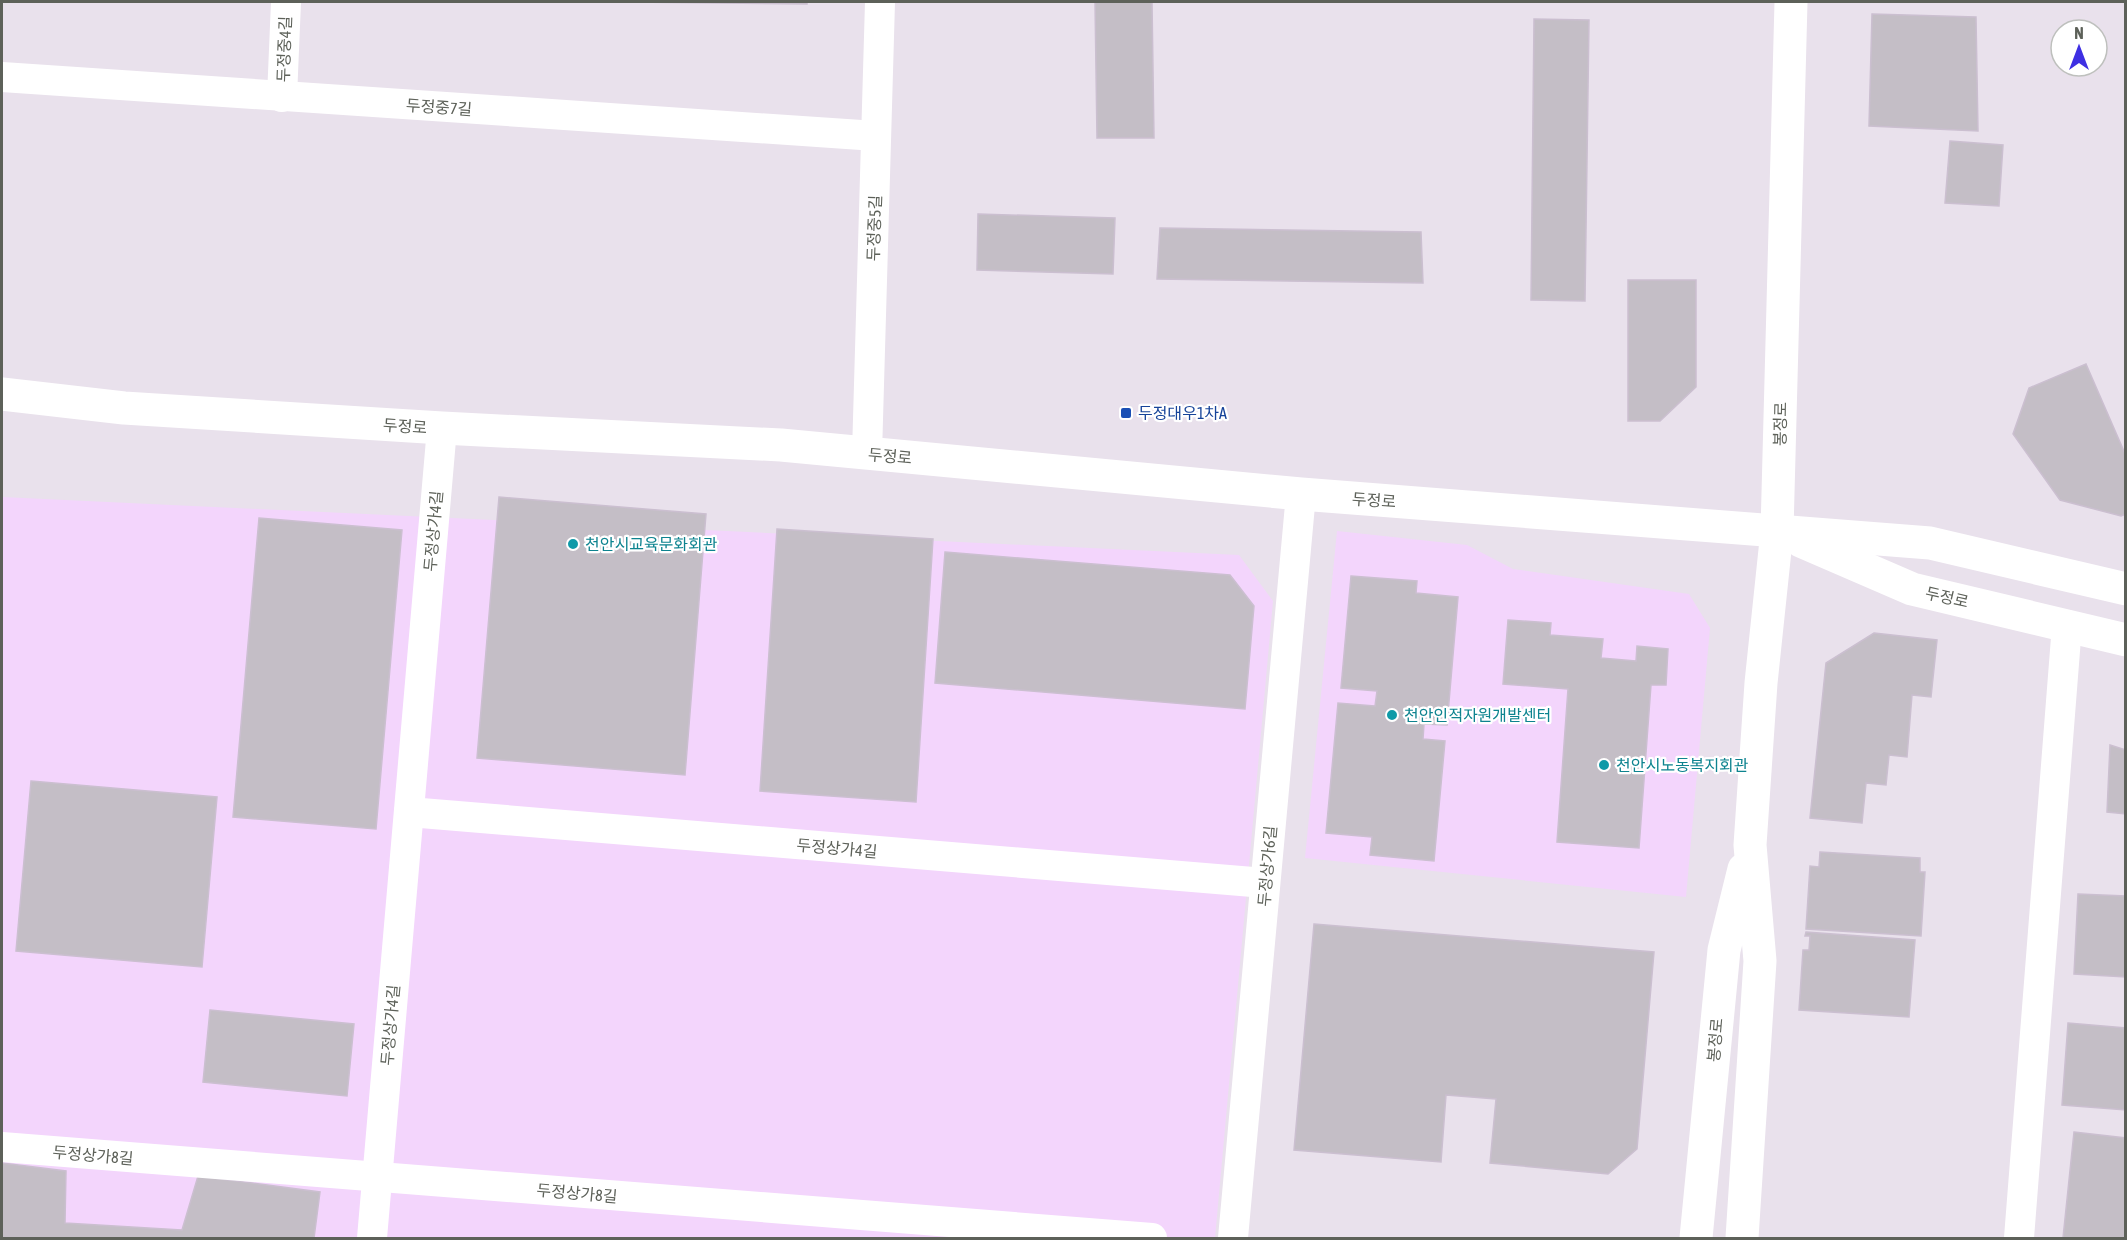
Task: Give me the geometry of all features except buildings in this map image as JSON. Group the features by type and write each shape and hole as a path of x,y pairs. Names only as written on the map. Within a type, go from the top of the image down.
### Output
{"street":[{"name":"두정중4길","path":"282,97 286,2"},
{"name":"두정중5길","path":"867,454 880,2"},
{"name":"봉정로","path":"1742,1239 1760,961 1750,845 1761,683 1777,531 1791,2"},
{"name":"두정중7길","path":"2,77 876,136"},
{"name":"두정로","path":"2,394 124,408 442,428 781,445 1301,494 1930,543 2126,589"},
{"name":"두정상가4길","path":"372,1239 442,428"},
{"name":"두정상가6길","path":"1233,1239 1301,494"},
{"name":"두정로","path":"1777,531 1912,589 2126,640"},
{"path":"2019,1239 2067,625"},
{"name":"두정상가4길","path":"409,812 1265,883"},
{"name":"봉정로","path":"1696,1239 1724,950 1750,845"},
{"name":"두정상가8길","path":"2,1147 377,1177 821,1225 1152,1239"}],"shaded area":[{"path":"2,497 1239,555 1273,601 1215,1238 2,1238"},
{"path":"1337,531 1467,545 1513,569 1689,594 1710,628 1686,897 1305,858"}],"place":[{"name":"두정대우1차A","path":"1126,413"},
{"name":"천안시교육문화회관","path":"573,544"},
{"name":"천안인적자원개발센터","path":"1392,715"},
{"name":"천안시노동복지회관","path":"1604,765"}]}
